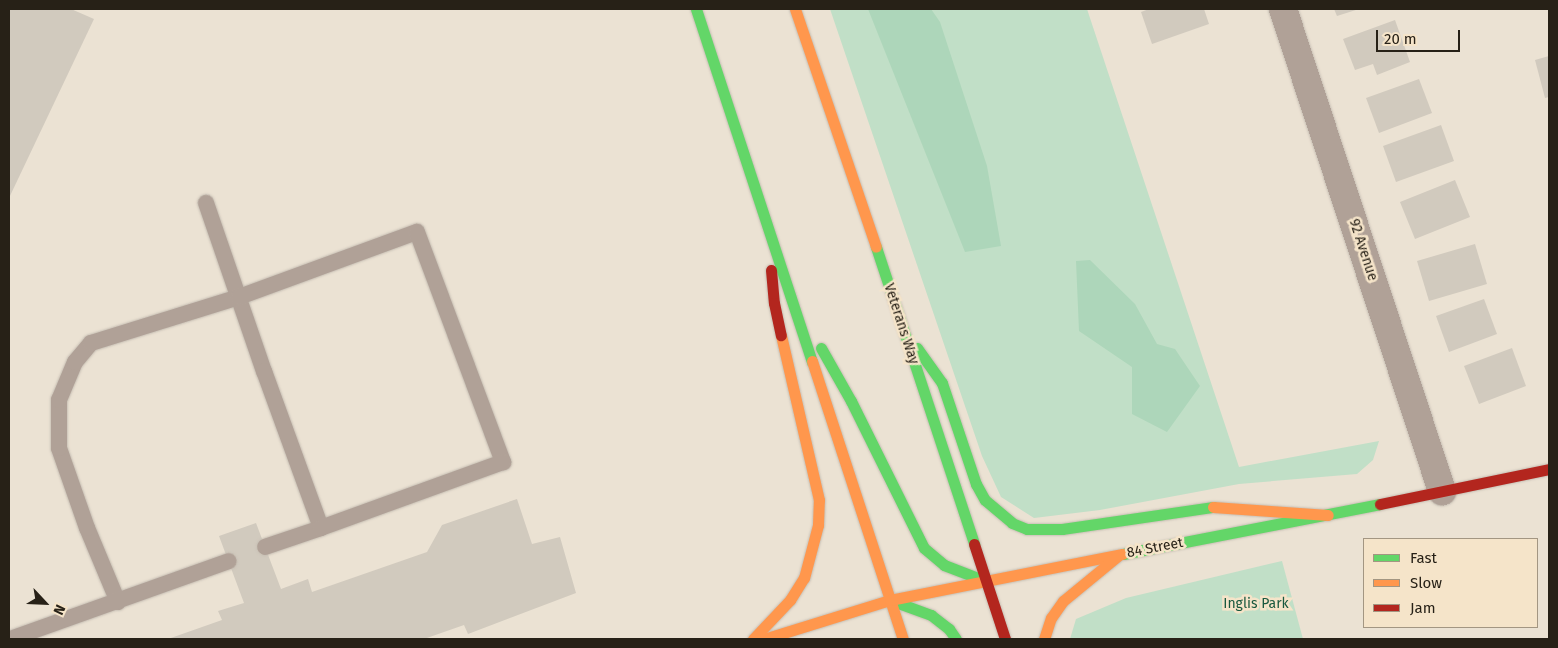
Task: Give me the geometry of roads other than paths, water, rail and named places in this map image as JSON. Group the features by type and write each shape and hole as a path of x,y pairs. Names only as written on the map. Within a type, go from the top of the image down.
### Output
{"main road":[{"path":"696,9 903,639"},
{"name":"Veterans Way","path":"795,9 904,330 1005,639"},
{"path":"753,639 790,600 804,578 818,525 819,500 774,303 765,217"},
{"path":"791,294 851,401 879,461 924,548 944,565 986,581"},
{"path":"904,330 942,383 976,484 985,500 1012,523 1027,529 1062,529 1211,507 1328,515"},
{"name":"84 Street","path":"764,639 890,600 1328,515 1549,469"},
{"path":"1044,639 1051,618 1063,600 1120,555"},
{"path":"890,600 931,615 949,629 956,639"}],"street":[{"name":"92 Avenue","path":"1283,9 1442,491"}],"lane":[{"path":"206,203 321,528"},
{"path":"118,602 87,528 59,448 59,400 75,362 91,343 239,298 417,232 503,462 265,548"},
{"path":"10,639 118,602 228,561"}],"park label":[{"name":"Inglis Park","path":"1256,604"}]}
